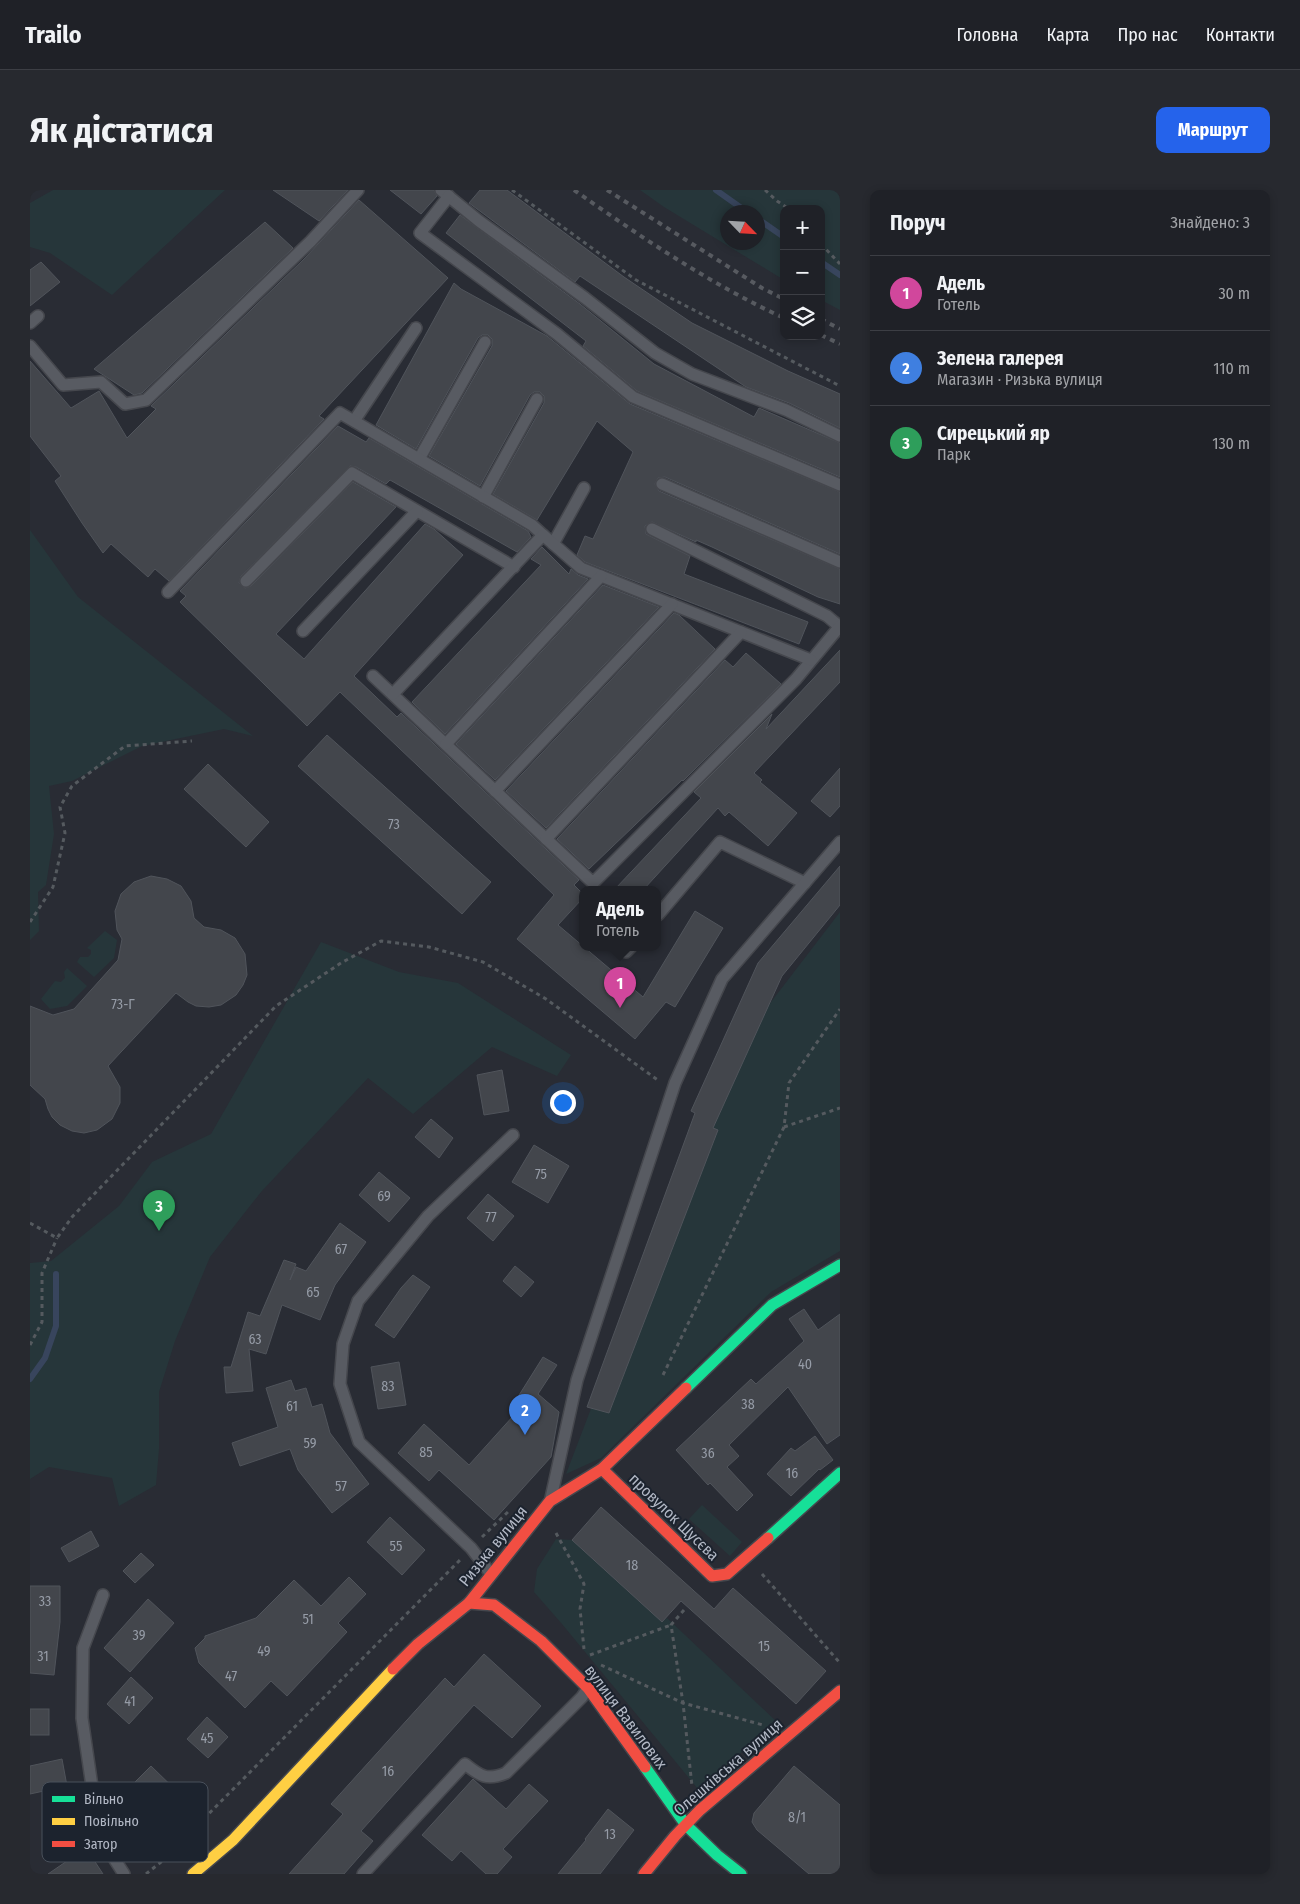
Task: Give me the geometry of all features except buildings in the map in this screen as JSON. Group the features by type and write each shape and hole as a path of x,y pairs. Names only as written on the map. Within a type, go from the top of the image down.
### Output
{"street":[{"name":"Ризька вулиця","path":"208,1861 233,1840 418,1644 469,1603 550,1501 602,1469 772,1305 840,1265"},
{"name":"провулок Щусєва","path":"602,1469 712,1576 727,1574 840,1473"},
{"name":"вулиця Вавилових","path":"469,1603 494,1604 541,1640 588,1688 686,1825 717,1855 741,1874"},
{"name":"Олешківська вулиця","path":"644,1874 700,1810 840,1691"},
{"name":"Ризька вулиця","path":"193,1874 207,1862"}],"lane":[{"path":"30,346 63,385 101,382 125,404 146,400 311,241 358,190"},
{"path":"840,436 786,410 692,374 655,354 584,298 479,221 445,193 420,233 557,334 633,397 840,485"},
{"path":"354,421 416,328"},
{"path":"419,459 485,342"},
{"path":"483,497 537,399"},
{"path":"168,592 340,412 532,525 581,568 812,660"},
{"path":"246,581 352,473 514,567"},
{"path":"662,484 840,562"},
{"path":"553,544 584,488"},
{"path":"303,631 417,511"},
{"path":"373,676 593,883 796,679 840,627 826,616 652,529"},
{"path":"393,694 543,535"},
{"path":"446,744 601,576"},
{"path":"495,791 672,604"},
{"path":"546,839 741,632"},
{"path":"661,911 720,842 805,882"},
{"path":"550,1501 577,1380 675,1083 722,979 840,842"},
{"path":"491,1574 472,1548 359,1442 340,1384 343,1344 358,1301 428,1216 513,1135"},
{"path":"91,1782 82,1718 83,1648 103,1595"},
{"path":"363,1874 465,1764 477,1774 486,1777 496,1777 506,1773 582,1697 588,1688"},
{"path":"116,1862 124,1874"}],"path":[{"path":"512,190 636,280 840,386"},
{"path":"765,190 784,205"},
{"path":"825,248 840,264"},
{"path":"30,922 53,887 65,833 60,807 72,786 125,746 192,741"},
{"path":"30,1345 42,1322 42,1273 58,1238 72,1218 276,1006 341,963 381,941 429,947 483,962 546,999 666,1086"},
{"path":"659,1383 784,1127 789,1083 840,1009"},
{"path":"784,1127 840,1108"},
{"path":"30,1223 58,1238"},
{"path":"208,1815 511,1509"},
{"path":"552,1527 584,1584 580,1609 584,1657"},
{"path":"746,1556 840,1663"},
{"path":"584,1657 671,1625 684,1610"},
{"path":"671,1625 683,1703 693,1792"},
{"path":"584,1657 683,1703 765,1725"},
{"path":"146,1874 160,1862"}],"shaded area":[{"path":"53,190 225,190 112,295 50,253 30,247 30,203"},
{"path":"640,190 840,190 840,310 825,302 825,205 780,205 780,278 735,250 765,250 765,205 720,205 720,241"},
{"path":"30,530 78,597 253,736 224,729 142,746 72,781 49,786 54,834 46,885 38,892 39,931 30,940"},
{"path":"840,912 840,1251 771,1292 601,1458 566,1474 696,1134 761,1015"},
{"path":"105,931 117,940 114,958 94,977 77,962 80,957 88,957 91,954 91,950 87,948"},
{"path":"321,942 399,972 458,983 571,1055 557,1076 492,1047 413,1114 368,1078 261,1192 210,1257 175,1341 159,1392 159,1449 156,1485 119,1506 112,1478 49,1467 30,1479 30,1263 51,1261 119,1206 152,1162 211,1134"},
{"path":"67,968 87,986 67,1006 50,1009 41,999 55,981 61,982 65,978 64,972"},
{"path":"702,1505 742,1542 730,1556 689,1519"},
{"path":"556,1539 572,1540 662,1622 667,1618 777,1722 698,1789 534,1592 537,1569"}],"waterway":[{"path":"716,190 737,205"},
{"path":"765,224 780,234"},
{"path":"825,265 840,275"},
{"path":"30,1379 45,1358 56,1326 56,1274"}],"railway":[{"path":"574,190 650,242 703,275 780,316"},
{"path":"607,190 762,288 780,297"},
{"path":"825,321 840,329"},
{"path":"825,337 840,344"}],"traffic: fast":[{"path":"686,1388 772,1305 840,1265"},
{"path":"768,1538 840,1473"},
{"path":"645,1767 686,1825 717,1855 741,1874"}],"traffic: slow":[{"path":"208,1861 233,1840 393,1669"},
{"path":"193,1874 207,1862"}],"traffic: jam":[{"path":"393,1669 418,1644 469,1603 550,1501 602,1469 686,1388"},
{"path":"602,1469 712,1576 727,1574 768,1538"},
{"path":"469,1603 494,1605 541,1641 588,1688 645,1767"},
{"path":"644,1874 675,1836 700,1810 840,1691"}],"place":[{"name":"Адель","path":"620,1008"},
{"name":"Сирецький яр","path":"159,1231"},
{"name":"Зелена галерея","path":"525,1435"}]}
